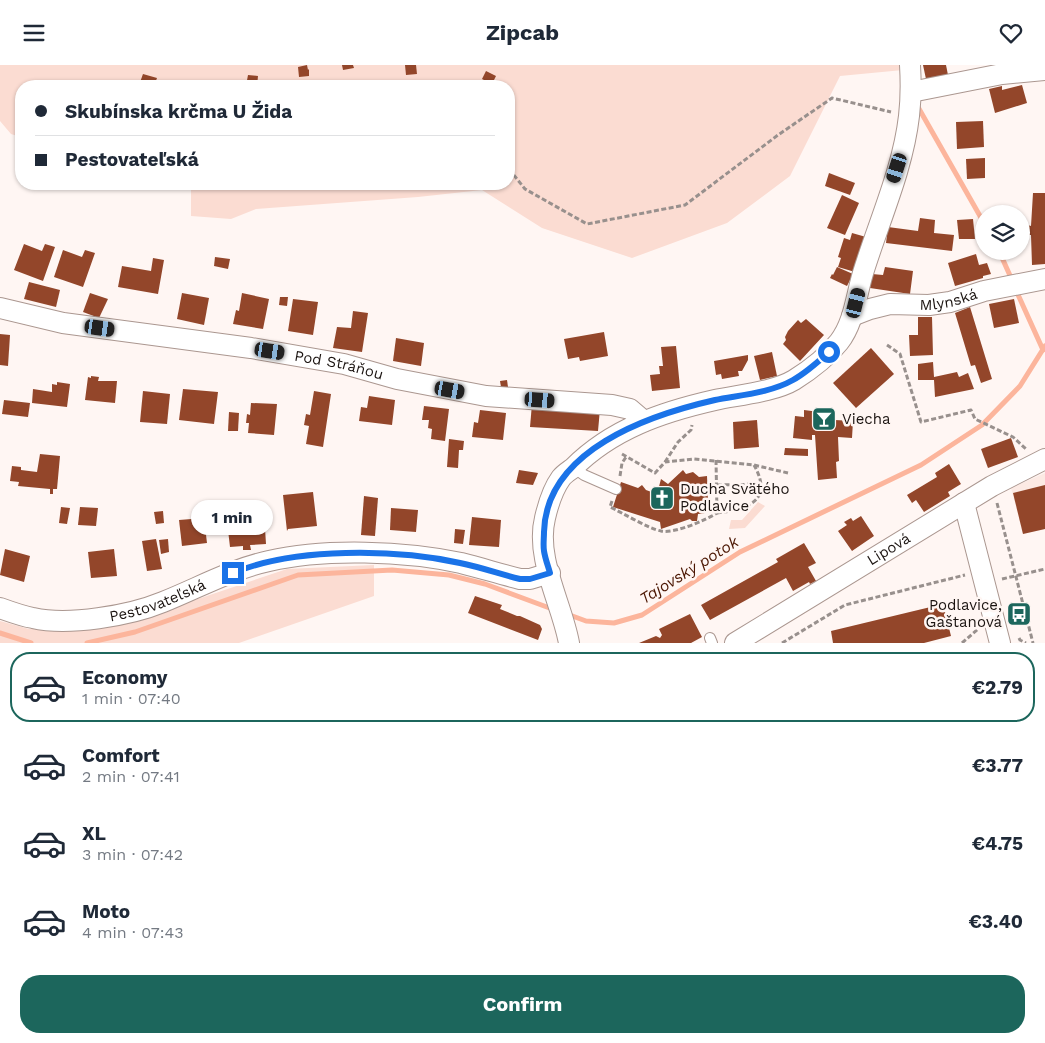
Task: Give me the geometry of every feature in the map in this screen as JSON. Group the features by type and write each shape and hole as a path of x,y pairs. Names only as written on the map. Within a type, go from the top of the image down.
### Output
{"street":[{"path":"569,641 544,550 544,520 550,500 561,479 583,457 604,441 644,421 684,408 752,393 793,381 818,363 839,341 852,316 862,275 903,151 909,117 911,92 910,65"},
{"path":"911,92 1002,74 1045,70"},
{"name":"Mlynská","path":"852,316 890,304 929,305 950,303 984,291 1045,279"},
{"name":"Pod Stráňou","path":"0,308 63,323 344,363 397,379 486,396 612,405 630,409 644,421"},
{"name":"Lipová","path":"735,643 992,486 1042,460"},
{"path":"964,503 992,639"},
{"name":"Pestovateľská","path":"0,608 34,619 72,621 116,615 160,603 252,565 271,560 318,554 372,554 424,557 460,563 520,579 530,579 550,573"}],"lane":[{"path":"573,467 584,475 616,489"}],"path":[{"path":"515,176 525,189 586,224 685,205 778,135 832,98 909,117"},
{"path":"887,345 900,354 921,422 971,411 975,419 1013,437 1042,460"},
{"path":"620,452 655,473 665,463 678,442 691,430 693,424"},
{"path":"621,470 626,457"},
{"path":"665,463 694,459 716,460 754,465 788,473"},
{"path":"716,460 717,513"},
{"path":"616,489 610,507 660,531 669,532 709,518 717,513 735,511 754,504 761,491 761,477 754,465"},
{"path":"716,485 761,484"},
{"path":"992,486 1033,643"},
{"path":"1000,580 1045,569"},
{"path":"782,643 845,605 969,573"},
{"path":"962,643 982,625 992,639"}],"shaded area":[{"path":"0,65 903,65 903,70 840,76 790,176 727,223 632,258 542,228 482,190 515,190 515,80 15,80 15,135 11,134 0,121"},
{"path":"191,190 482,190 418,197 256,209 231,219 191,216"},
{"path":"1045,473 1045,529 1023,534 1011,488"},
{"path":"758,502 765,506 745,528 729,529 731,520 742,520"},
{"path":"374,565 374,596 239,643 0,643 0,621 29,629 94,628 153,614 287,569"}],"building":[{"path":"307,65 309,76 299,77 298,67"},
{"path":"342,65 353,65 354,68 343,70"},
{"path":"405,65 416,65 417,74 406,75"},
{"path":"923,65 946,65 948,75 926,79"},
{"path":"486,71 496,76 494,80 482,79"},
{"path":"143,74 157,78 156,80 141,80"},
{"path":"248,75 258,76 258,80 247,80"},
{"path":"1022,85 1027,103 995,113 989,89 1002,86 1002,90"},
{"path":"983,121 984,147 957,149 956,122"},
{"path":"985,158 985,178 967,179 966,159"},
{"path":"829,173 855,183 850,195 825,186"},
{"path":"1033,193 1045,193 1045,264 1032,265 1031,226"},
{"path":"842,195 859,203 845,235 827,228"},
{"path":"920,218 935,220 934,233 954,235 952,251 886,243 888,227 918,231"},
{"path":"973,219 975,239 959,239 957,220"},
{"path":"852,233 866,237 855,272 838,267 841,258 838,257 844,238 850,240"},
{"path":"24,244 42,251 45,244 55,247 43,281 14,270"},
{"path":"63,250 82,257 85,250 95,253 83,287 54,277"},
{"path":"975,254 975,260 978,260 979,265 987,263 991,274 955,286 948,263"},
{"path":"215,257 230,259 228,269 214,266"},
{"path":"153,258 164,260 158,294 118,287 122,266 151,271"},
{"path":"837,267 853,274 847,286 830,278"},
{"path":"885,267 913,271 910,294 870,288 872,274 883,275"},
{"path":"29,282 60,290 56,307 24,299"},
{"path":"90,293 108,299 99,318 83,312"},
{"path":"182,293 209,298 204,325 177,319"},
{"path":"242,293 269,299 263,329 233,324 236,310 239,311"},
{"path":"280,297 288,297 287,306 279,305"},
{"path":"293,299 318,302 313,335 288,331"},
{"path":"1014,299 1019,323 994,328 989,304"},
{"path":"970,307 992,379 981,383 975,365 971,366 955,313"},
{"path":"353,311 368,313 362,352 333,348 337,327 351,328"},
{"path":"918,317 932,317 933,355 910,356 909,335 918,335"},
{"path":"806,319 824,335 800,361 783,344 788,331 798,320 801,323"},
{"path":"604,332 608,356 580,361 579,357 568,359 564,339"},
{"path":"0,334 10,335 8,366 0,365"},
{"path":"396,338 424,343 421,366 393,361"},
{"path":"676,346 680,388 652,391 650,375 660,374 659,366 663,366 661,347"},
{"path":"871,348 894,374 856,408 833,383"},
{"path":"772,352 777,376 760,380 754,356"},
{"path":"748,355 748,360 742,371 738,371 739,376 722,379 721,374 716,375 714,361"},
{"path":"933,362 934,377 957,372 959,377 968,373 974,389 935,397 934,380 918,380 918,364"},
{"path":"91,376 99,377 98,381 117,381 115,403 85,400 88,377 91,378"},
{"path":"507,380 508,387 501,387 500,381"},
{"path":"57,382 70,384 67,407 32,403 33,389 52,392 52,384 57,385"},
{"path":"183,389 218,392 214,424 179,420"},
{"path":"143,391 170,394 167,424 140,422"},
{"path":"314,391 331,394 323,447 306,444 309,426 304,425 306,414 310,415"},
{"path":"369,396 395,400 392,425 359,421 361,407 367,408"},
{"path":"4,400 30,403 28,417 2,414"},
{"path":"251,403 277,404 274,435 248,433 249,423 246,423 247,414 250,415"},
{"path":"532,404 600,409 598,431 530,427"},
{"path":"424,406 449,409 445,441 431,439 432,429 428,428 429,420 422,420"},
{"path":"480,410 506,413 503,440 472,437 474,422 478,423"},
{"path":"804,410 835,414 835,420 853,421 852,438 838,437 839,461 836,462 837,478 818,480 815,435 812,435 812,440 793,438 795,416 804,417"},
{"path":"229,412 239,413 238,431 228,431"},
{"path":"757,420 759,447 734,449 733,422"},
{"path":"1011,438 1018,457 988,468 981,449"},
{"path":"449,439 464,441 463,450 459,450 458,468 447,467"},
{"path":"785,448 808,449 808,456 784,455"},
{"path":"40,454 60,456 57,489 53,489 53,494 50,494 50,489 18,486 19,482 10,481 12,466 21,467 21,470 37,472"},
{"path":"949,464 961,484 948,492 950,496 924,512 916,500 912,503 907,495 937,477 935,473"},
{"path":"519,470 538,473 533,485 516,483"},
{"name":"Ducha Svätého Podlavice","path":"683,470 686,474 693,472 699,477 707,476 708,502 706,502 708,508 705,513 698,514 697,521 690,519 661,529 660,522 613,507 621,482 638,488 642,485 646,490 657,494 661,479 668,484"},
{"path":"1045,485 1045,529 1023,534 1013,493"},
{"path":"313,492 317,526 288,529 287,531 283,495"},
{"path":"364,496 378,498 375,536 361,535"},
{"path":"61,507 70,508 67,524 59,523"},
{"path":"80,507 98,508 96,526 78,525"},
{"path":"391,508 418,510 416,532 390,530"},
{"path":"163,511 164,523 156,524 154,512"},
{"path":"264,513 266,544 250,545 251,550 243,550 243,546 230,547 228,530 232,530 230,517"},
{"path":"861,516 874,536 852,551 838,531 847,525 844,522 851,518 853,521"},
{"path":"472,517 501,520 499,547 469,545"},
{"path":"204,518 207,543 182,546 179,520"},
{"path":"455,529 465,530 463,544 454,543"},
{"path":"156,539 162,569 147,571 142,541"},
{"path":"168,539 169,552 161,554 159,540"},
{"path":"804,543 816,563 808,567 816,581 810,584 809,582 793,591 786,578 710,620 701,605 778,562 776,559"},
{"path":"5,549 30,556 24,582 0,575"},
{"path":"114,549 117,576 91,578 88,552"},
{"path":"475,596 502,605 500,609 540,625 542,629 538,640 468,613"},
{"path":"943,604 951,636 924,643 833,643 831,631"},
{"path":"690,614 702,637 691,643 639,643 656,636 660,638 662,635 659,629"}],"waterway":[{"path":"918,107 975,207"},
{"path":"1003,260 1012,280"},
{"path":"1015,288 1043,350"},
{"name":"Tajovský potok","path":"567,614 586,621 614,623 642,615 740,552 921,465 982,425 1020,386 1045,346"},
{"name":"Tajovský potok","path":"87,643 135,632 298,575 392,570 449,575 485,584 555,610"},
{"name":"Tajovský potok","path":"0,633 31,643"}],"place":[{"name":"Viecha","path":"824,419"},
{"name":"Ducha Svätého Podlavice","path":"662,498"},
{"name":"Podlavice, Gaštanová","path":"1019,614"}],"route":[{"path":"233,573 271,560 318,554 372,554 424,557 460,563 520,579 530,579 550,573 544,550 544,520 550,500 561,479 583,457 604,441 644,421 684,408 770,389 793,381 818,363 829,352"}]}
